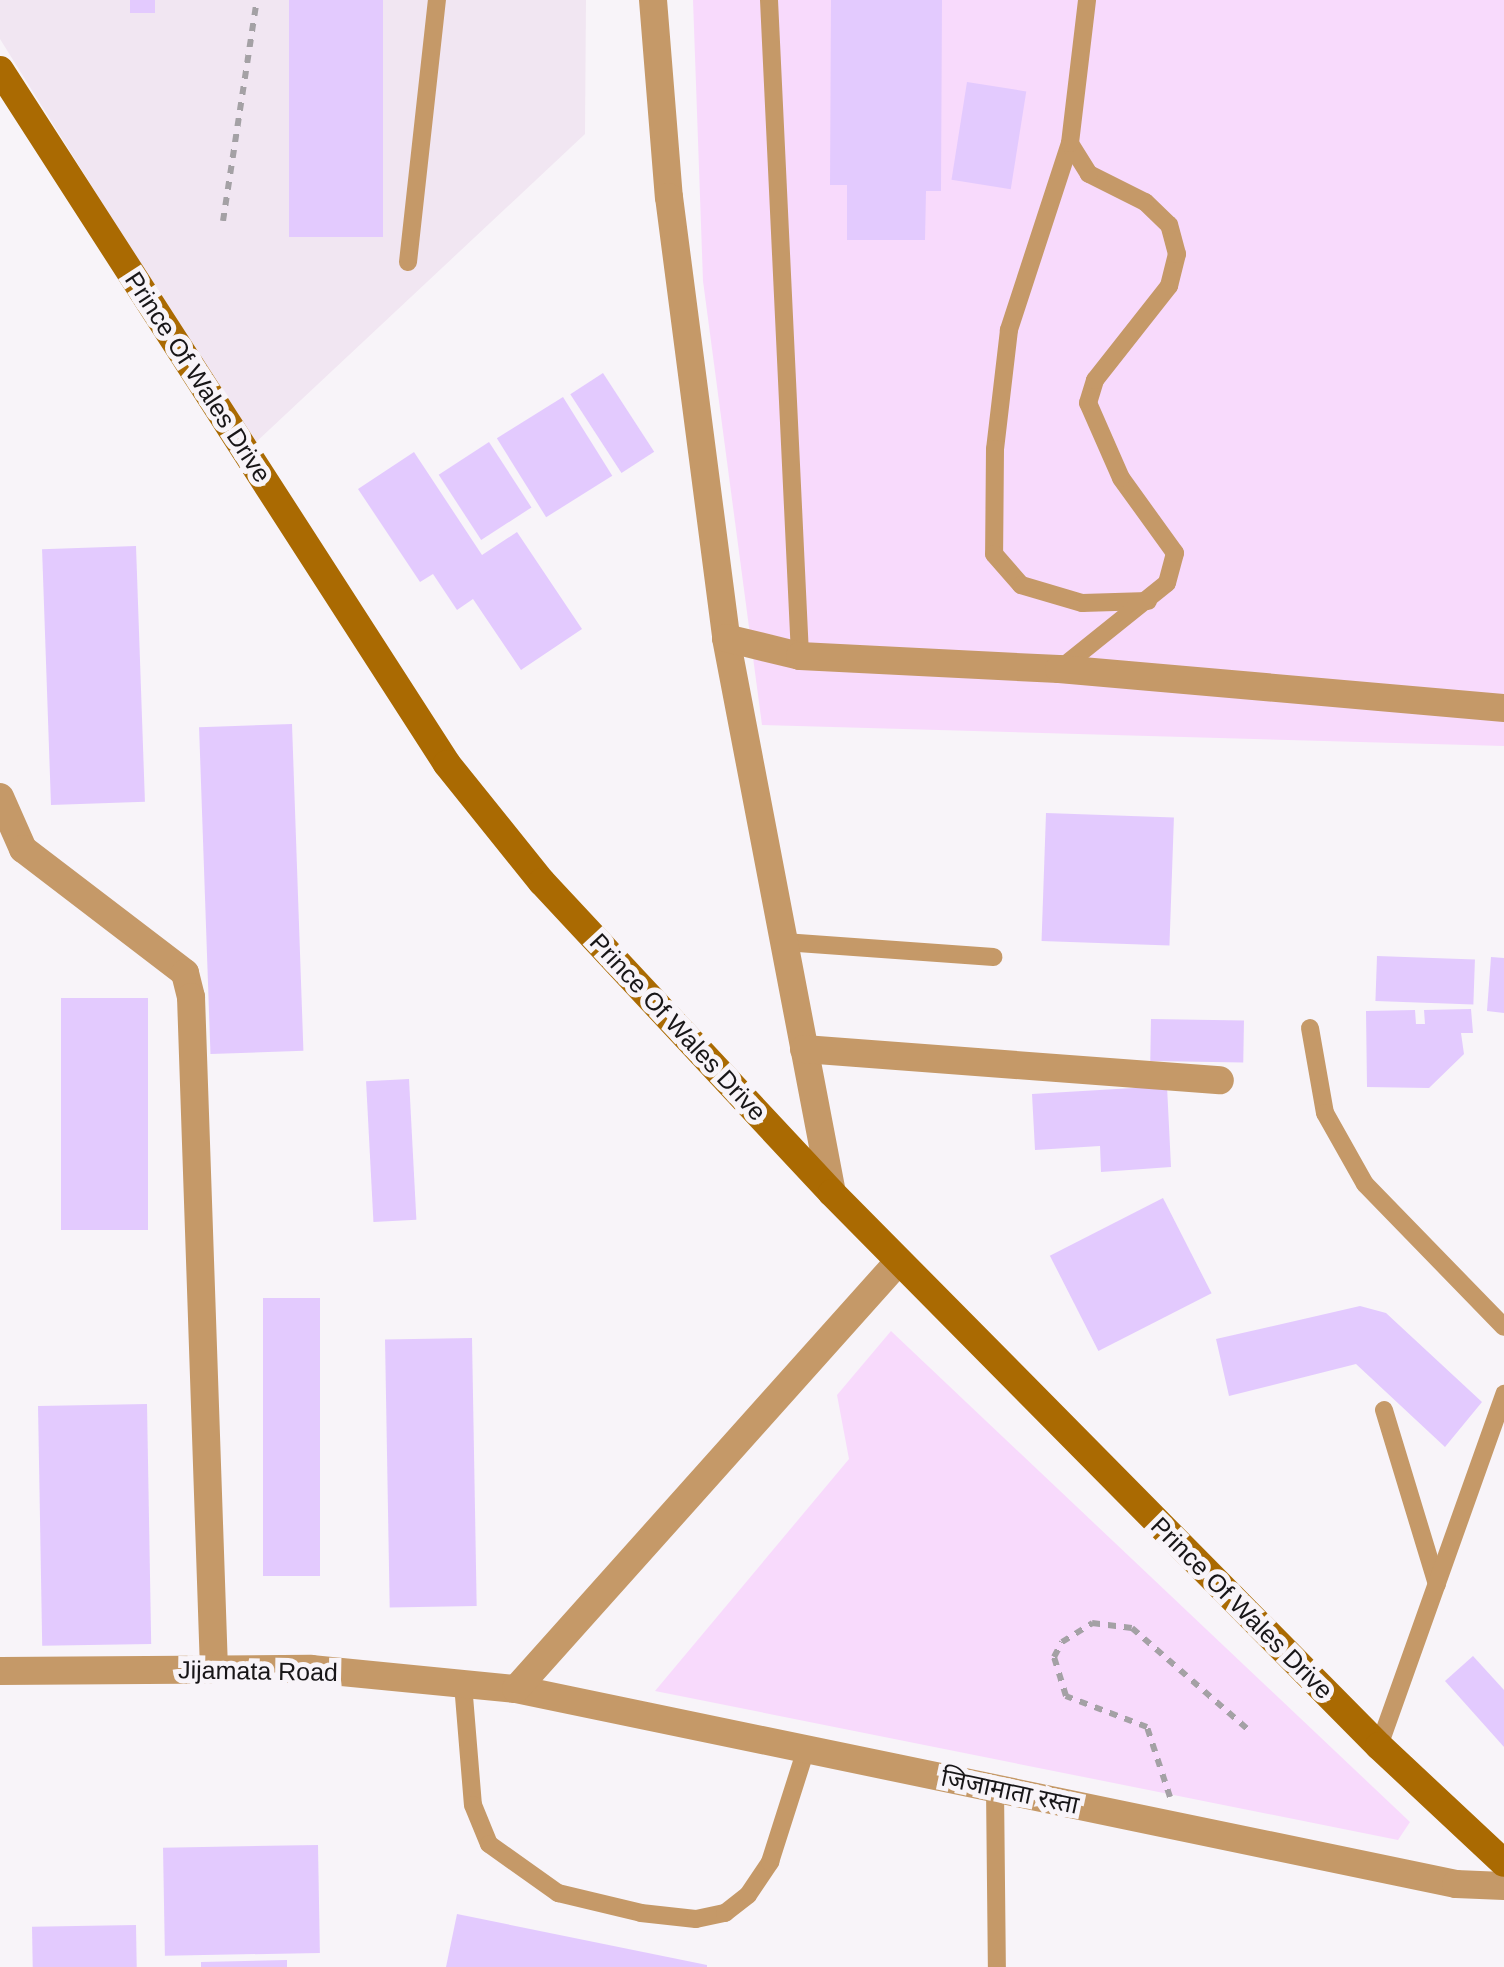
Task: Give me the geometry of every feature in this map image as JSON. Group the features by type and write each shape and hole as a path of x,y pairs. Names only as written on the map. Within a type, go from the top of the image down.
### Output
{"main road":[{"name":"Prince Of Wales Drive","path":"0,70 447,764 542,882 832,1193 1379,1746 1504,1863"}],"street":[{"path":"653,0 669,196 726,638 832,1193"},
{"path":"726,638 800,656 1060,669 1504,708"},
{"path":"0,797 22,849 185,973 192,997 214,1669"},
{"path":"804,1049 1220,1080"},
{"path":"516,1689 899,1260"},
{"name":"Jijamata Road","path":"0,1670 311,1668 516,1689"},
{"name":"जिजामाता रस्ता","path":"516,1689 1456,1884 1504,1886"}],"lane":[{"path":"408,262 437,0"},
{"path":"769,0 800,656"},
{"path":"1087,0 1070,143 1009,330 994,449 994,554 1022,584 1082,603 1148,601"},
{"path":"1060,669 1167,583 1175,552 1122,478 1094,429 1088,403 1095,380 1169,286 1177,254 1170,225 1146,202 1090,174 1070,143"},
{"path":"784,942 993,957"},
{"path":"1310,1028 1325,1113 1365,1184 1504,1328"},
{"path":"1379,1746 1504,1394"},
{"path":"1384,1410 1437,1584"},
{"path":"463,1684 473,1805 489,1844 558,1893 641,1912 696,1919 725,1913 748,1895 770,1862 806,1749"},
{"path":"995,1788 997,1967"}],"path":[{"path":"223,222 257,0"},
{"path":"1180,1826 1146,1727 1066,1696 1054,1658 1062,1642 1092,1622 1132,1628 1252,1732"}],"shaded area":[{"path":"0,0 586,0 585,134 253,445 0,39"},
{"path":"693,0 1504,0 1504,746 762,725 703,281"},
{"path":"891,1331 1410,1822 1398,1840 655,1691 849,1459 837,1395"}],"building":[{"path":"130,0 155,0 155,13 130,13"},
{"path":"289,0 383,0 383,237 289,237"},
{"path":"831,0 942,0 941,191 926,191 925,240 847,240 847,185 830,185"},
{"path":"967,82 1026,91 1011,189 952,180"},
{"path":"603,373 654,452 621,473 570,394"},
{"path":"563,397 612,476 546,517 497,438"},
{"path":"489,442 531,507 481,540 439,475"},
{"path":"414,452 482,555 517,532 582,629 521,670 473,599 457,610 433,574 420,582 358,489"},
{"path":"136,546 145,802 51,805 42,549"},
{"path":"292,724 303,1051 210,1054 199,727"},
{"path":"1046,813 1174,817 1169,945 1042,941"},
{"path":"1377,956 1475,959 1473,1004 1375,1001"},
{"path":"1491,957 1504,958 1504,1013 1487,1011"},
{"path":"61,998 148,998 148,1230 61,1230"},
{"path":"1471,1009 1473,1033 1461,1033 1464,1054 1429,1088 1367,1087 1366,1011 1415,1010 1416,1024 1425,1024 1424,1010"},
{"path":"1151,1019 1244,1021 1243,1063 1150,1061"},
{"path":"409,1079 416,1220 373,1222 366,1081"},
{"path":"1167,1086 1171,1167 1101,1172 1100,1146 1035,1150 1032,1094"},
{"path":"1163,1198 1212,1293 1098,1351 1050,1256"},
{"path":"263,1298 320,1298 320,1576 263,1576"},
{"path":"1360,1306 1386,1313 1482,1402 1445,1447 1356,1364 1229,1396 1216,1339"},
{"path":"472,1338 477,1606 390,1607 385,1340"},
{"path":"147,1404 151,1644 42,1646 38,1406"},
{"path":"1473,1656 1504,1690 1504,1747 1445,1681"},
{"path":"318,1845 320,1953 165,1956 163,1848"},
{"path":"457,1914 707,1965 707,1967 446,1967"},
{"path":"136,1925 137,1967 33,1967 32,1927"},
{"path":"287,1960 287,1967 201,1967 201,1962"}]}
